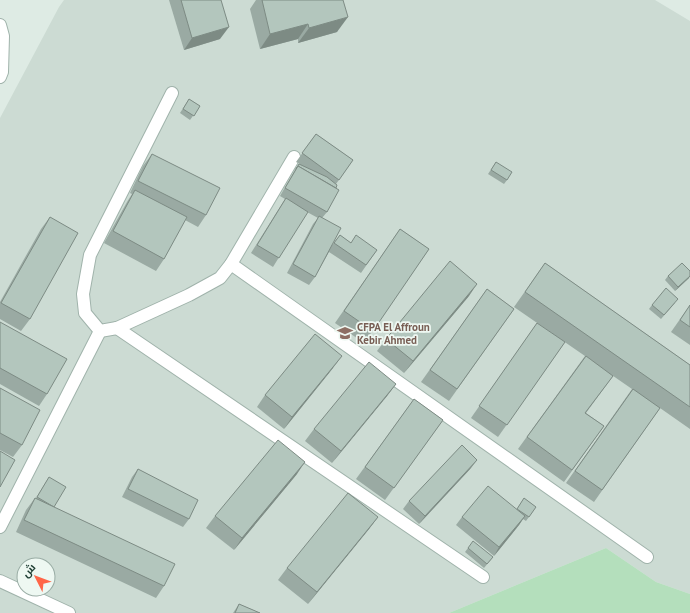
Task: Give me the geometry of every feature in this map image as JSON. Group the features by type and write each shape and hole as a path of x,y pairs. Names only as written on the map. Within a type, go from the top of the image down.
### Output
{"street":[{"path":"0,25 3,36 2,72 0,77"},
{"path":"100,331 85,312 83,294 90,255 172,93"},
{"path":"100,331 117,328 189,295 220,278 231,264 294,157"},
{"path":"231,264 647,557"},
{"path":"117,328 483,576"},
{"path":"0,527 100,331"},
{"path":"0,581 70,613"}],"shaded area":[{"name":"CFPA El Affroun Kebir Ahmed","path":"64,0 655,0 690,21 690,594 656,582 606,548 449,613 0,613 0,118"}],"green space":[{"path":"606,548 656,582 690,594 690,613 449,613"}],"building":[{"path":"181,0 221,0 229,27 192,38"},
{"path":"262,0 343,0 348,17 309,28 308,24 270,34"},
{"path":"189,99 200,106 194,116 183,109"},
{"path":"316,134 353,160 339,180 302,153"},
{"path":"152,154 220,188 206,215 138,181"},
{"path":"496,162 512,172 507,180 491,170"},
{"path":"299,164 327,177 337,185 336,188 298,166 296,169"},
{"path":"298,166 339,190 327,212 285,188"},
{"path":"135,190 187,217 164,259 113,231"},
{"path":"286,198 308,212 279,258 257,245"},
{"path":"319,216 341,228 315,277 293,264"},
{"path":"50,217 78,233 30,319 1,303"},
{"path":"400,229 429,249 373,331 344,311"},
{"path":"340,235 351,243 356,235 377,250 366,265 334,243"},
{"path":"450,261 477,284 413,361 386,339"},
{"path":"545,263 690,365 690,407 525,292"},
{"path":"682,263 690,271 690,276 678,287 668,276"},
{"path":"666,288 678,299 664,315 652,305"},
{"path":"487,289 514,309 457,389 430,370"},
{"path":"690,305 690,327 680,320"},
{"path":"0,322 67,359 47,394 0,368"},
{"path":"537,323 565,342 507,425 479,406"},
{"path":"315,334 342,356 292,417 265,395"},
{"path":"586,356 613,376 585,413 604,426 572,470 527,437"},
{"path":"369,362 396,384 341,451 314,429"},
{"path":"0,388 40,410 22,445 0,433"},
{"path":"633,389 660,408 602,490 575,471"},
{"path":"414,399 443,420 394,488 365,467"},
{"path":"278,440 305,462 242,538 215,516"},
{"path":"462,445 477,460 425,516 409,501"},
{"path":"0,451 15,460 0,487"},
{"path":"138,469 198,500 189,519 128,489"},
{"path":"49,477 66,487 54,507 37,497"},
{"path":"488,486 525,516 499,547 462,517"},
{"path":"348,493 378,517 317,592 287,568"},
{"path":"35,498 175,564 164,586 24,520"},
{"path":"524,498 536,507 529,517 517,509"},
{"path":"473,541 493,557 487,564 468,548"},
{"path":"239,604 260,613 235,613"}],"place":[{"name":"CFPA El Affroun Kebir Ahmed","path":"345,333"}]}
